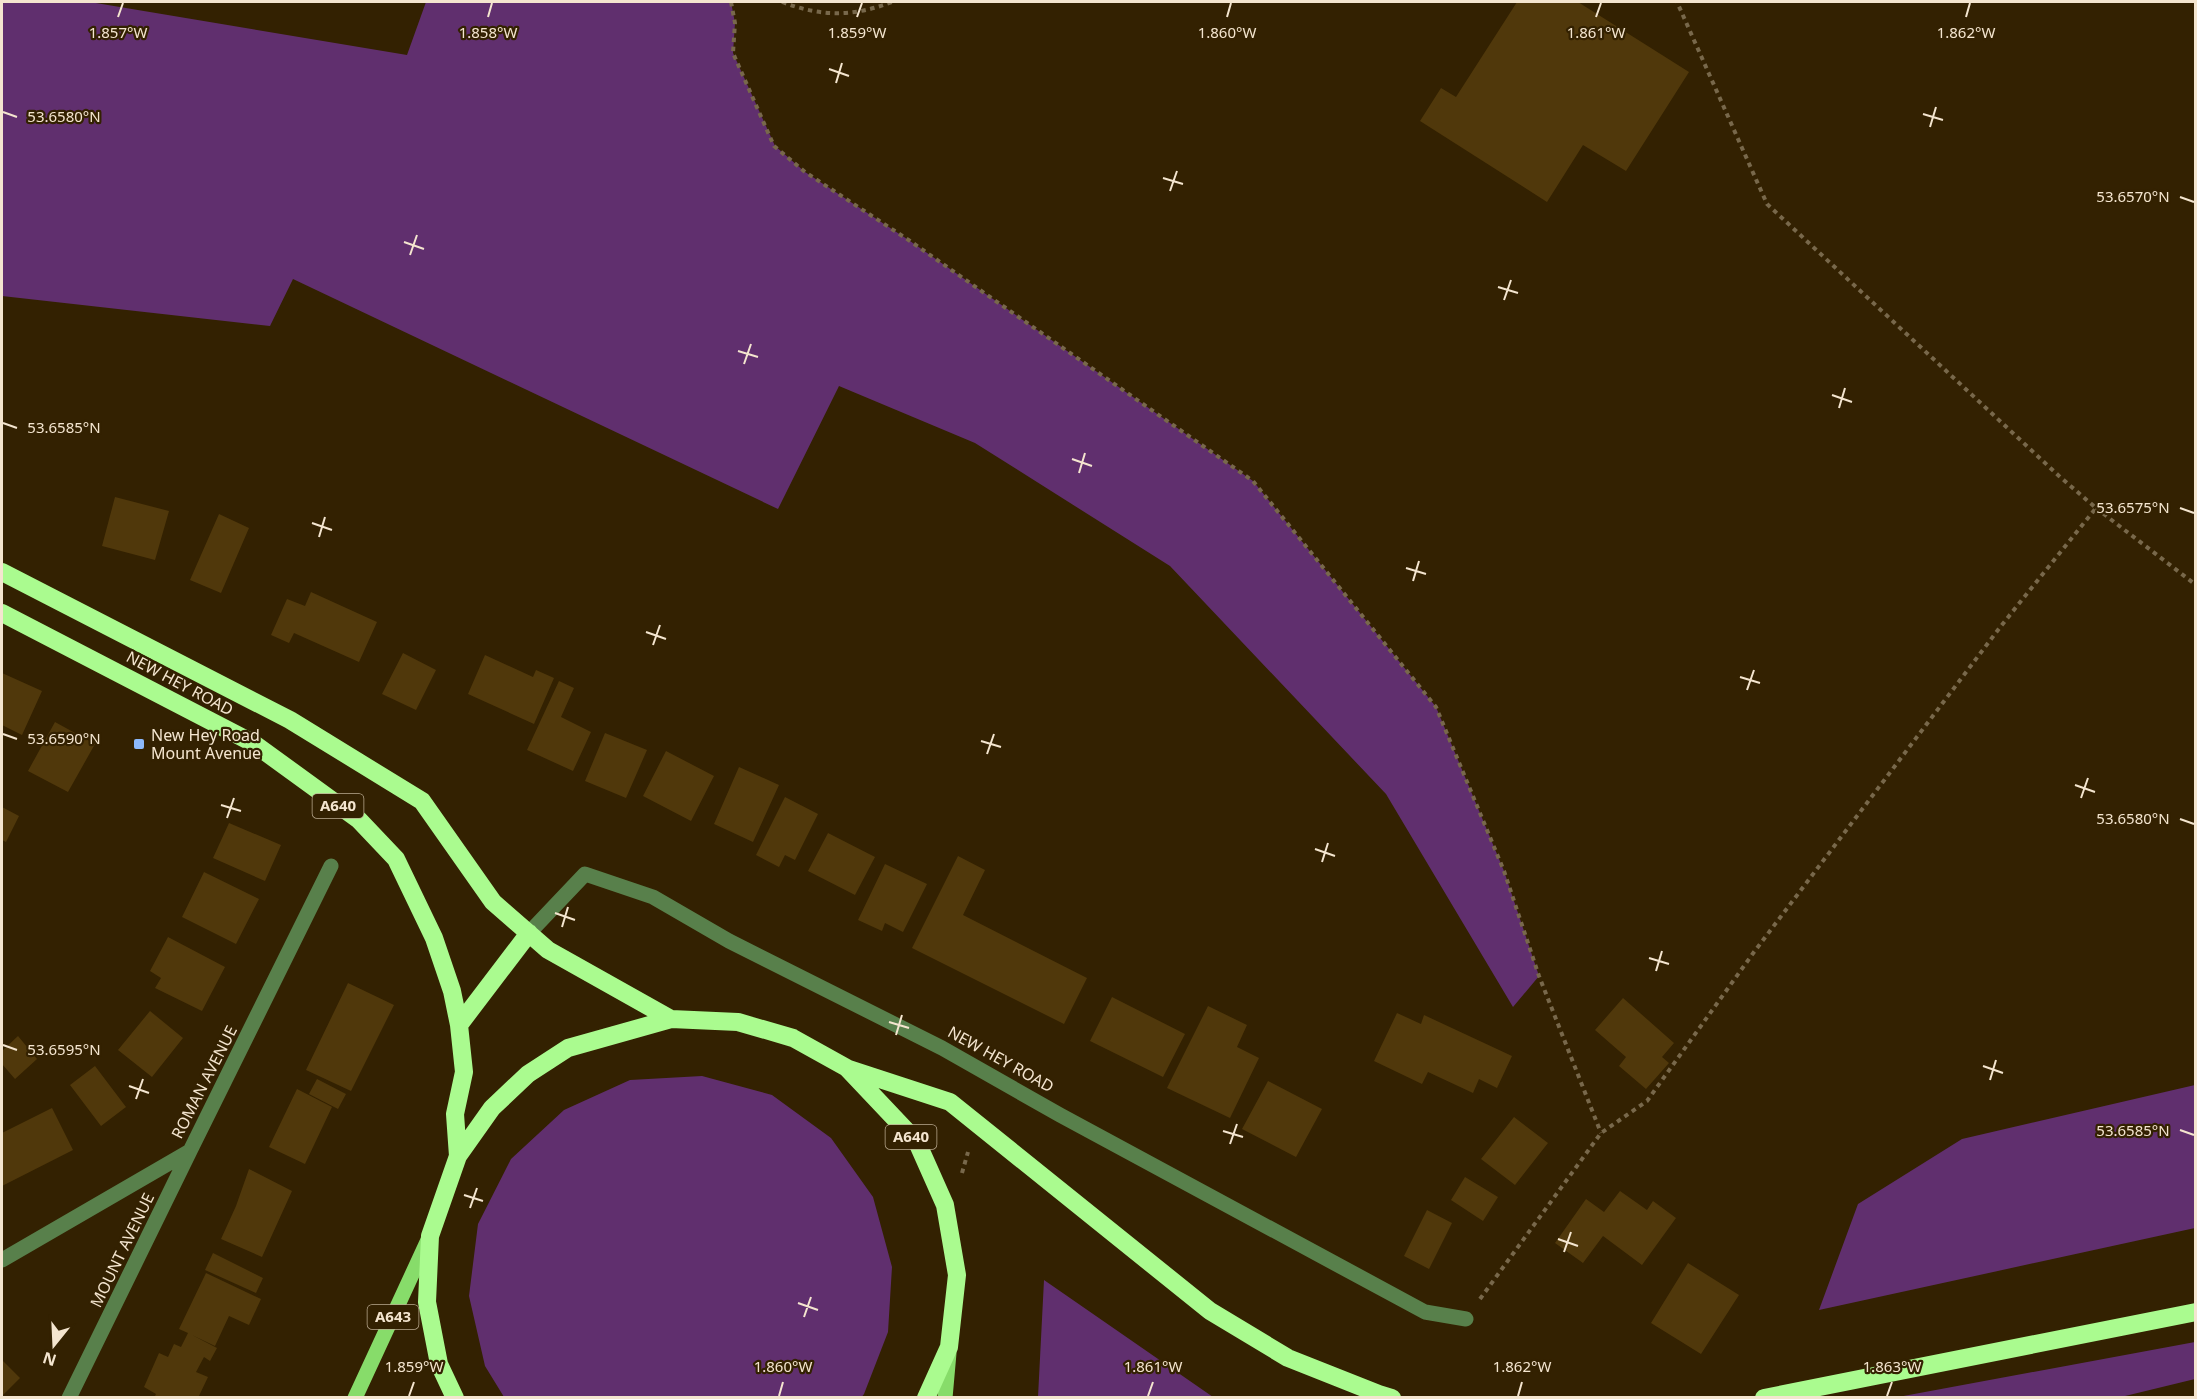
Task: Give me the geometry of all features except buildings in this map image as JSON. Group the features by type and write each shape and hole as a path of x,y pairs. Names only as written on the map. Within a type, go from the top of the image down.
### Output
{"highway":[{"name":"NEW HEY ROAD","path":"2,572 290,720 422,801 493,902 548,950 671,1019"},
{"name":"NEW HEY ROAD","path":"2,613 253,743 359,820 396,859 434,938 452,991 459,1025 464,1072 455,1114 458,1156"},
{"path":"459,1025 529,933"},
{"name":"A640","path":"455,1398 439,1364 427,1302 430,1236 458,1156 492,1108 528,1074 568,1048 671,1019 738,1022 793,1038 847,1068 916,1142 945,1205 957,1275 949,1347 926,1398"},
{"path":"847,1068 950,1102 1210,1311 1288,1358 1392,1398"},
{"path":"1764,1398 2196,1312"}],"main road":[{"name":"A643","path":"355,1398 430,1236"},
{"name":"A640","path":"945,1398 949,1347"}],"street":[{"name":"ROMAN AVENUE","path":"2,1260 190,1151 331,866"},
{"name":"NEW HEY ROAD","path":"529,933 585,874 653,897 729,941 942,1048 1071,1121 1425,1312 1466,1319"},
{"name":"MOUNT AVENUE","path":"69,1398 190,1151"}],"path":[{"path":"731,2 735,23 733,53 774,146 805,172 910,241 1253,481 1436,707 1504,871 1539,976 1600,1133"},
{"path":"782,2 798,8 853,14 892,2"},
{"path":"1677,2 1767,204 2050,468 2096,508 2196,585"},
{"path":"1466,1319 1600,1133 1647,1101 1754,952 2001,626 2096,508"}],"shaded area":[{"path":"2,2 90,2 407,55 426,2 731,2 735,23 733,53 775,146 805,172 910,241 1253,481 1436,707 1504,871 1539,976 1513,1007 1386,794 1170,566 975,443 839,386 778,509 293,279 270,326 2,296"},
{"path":"702,1076 772,1095 831,1138 873,1197 892,1267 888,1332 864,1394 861,1398 504,1397 485,1366 469,1296 478,1224 511,1159 564,1110 630,1080"},
{"path":"2195,1085 2195,1228 1819,1310 1858,1204 1962,1139"},
{"path":"1044,1280 1213,1397 1038,1397"},
{"path":"2195,1342 2195,1379 2121,1397 1898,1397"}],"place":[{"name":"New Hey Road Mount Avenue","path":"139,744"}]}
